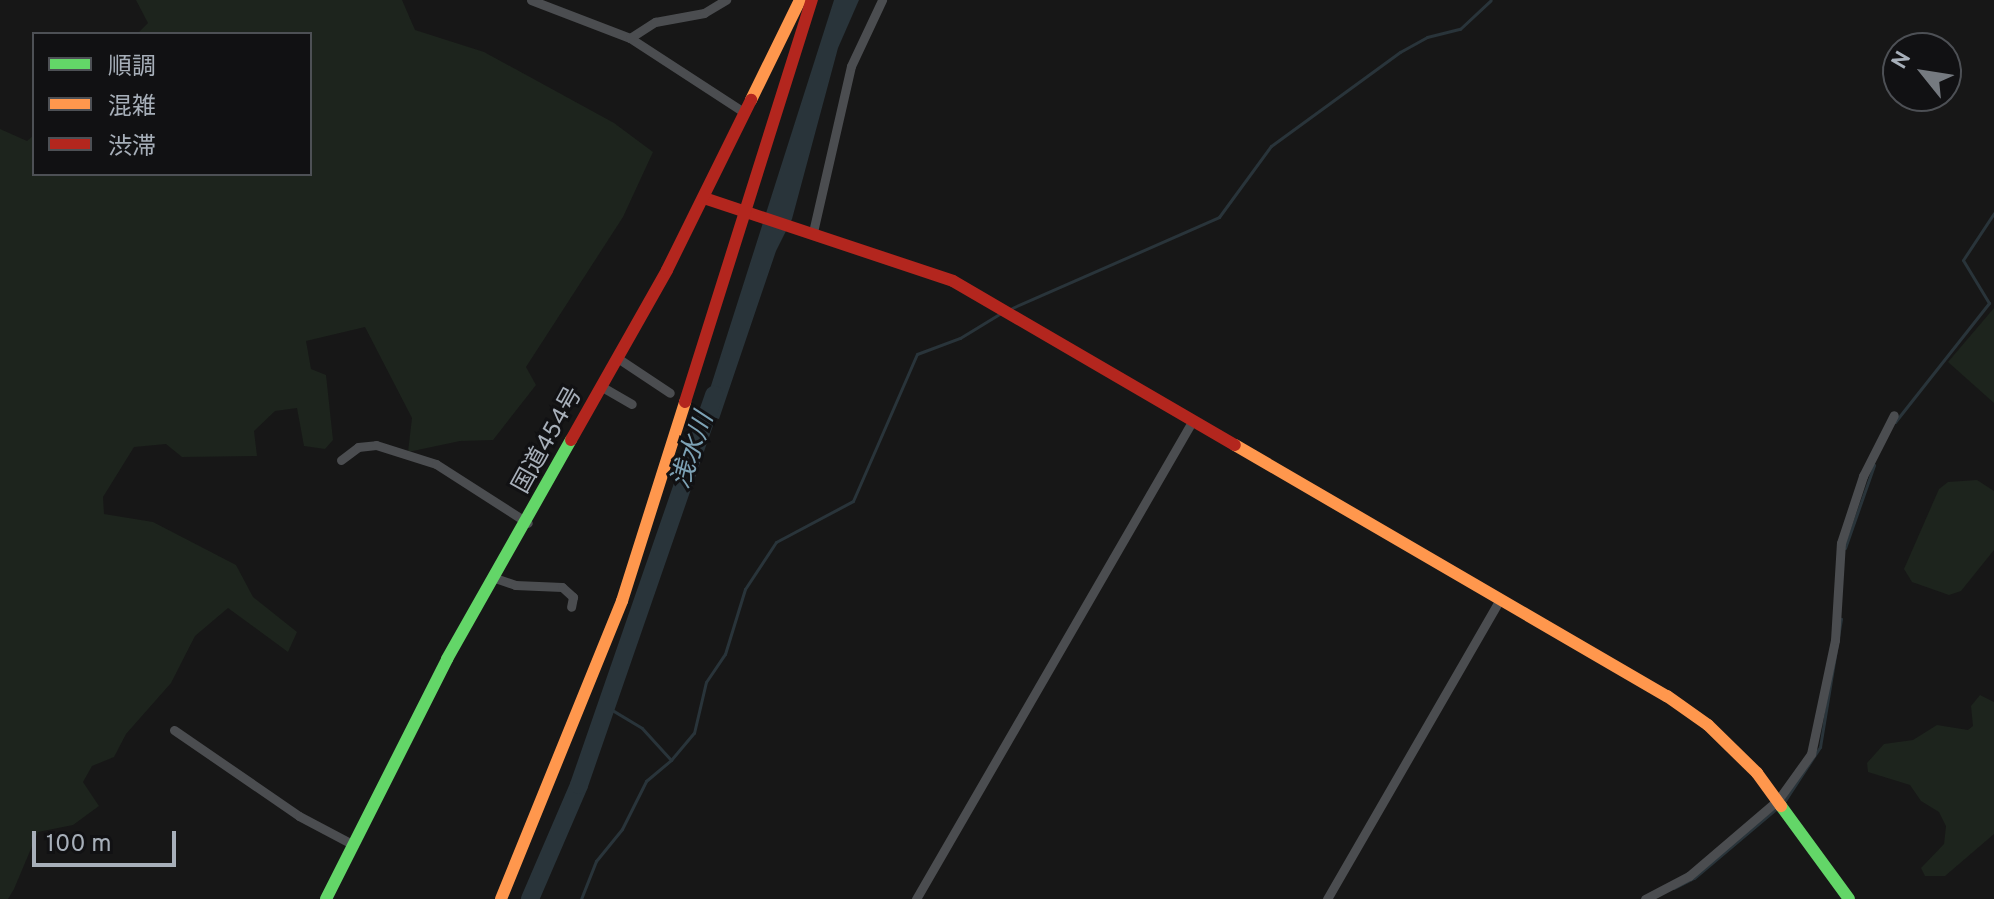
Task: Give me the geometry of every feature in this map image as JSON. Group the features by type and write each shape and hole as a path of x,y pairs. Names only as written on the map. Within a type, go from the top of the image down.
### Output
{"main road":[{"name":"国道454号","path":"326,899 426,697 604,388 704,198 800,0"},
{"path":"501,899 622,601 722,298 812,0"},
{"path":"704,198 953,281 1686,709 1739,753 1778,800 1849,899"}],"street":[{"path":"531,0 630,38 745,113"},
{"path":"630,38 655,22 704,13 726,0"},
{"path":"808,231 851,66 882,0"},
{"path":"619,359 670,393"},
{"path":"604,388 632,404"},
{"path":"1645,899 1689,876 1778,800 1811,754 1835,640 1841,543 1863,476 1894,415"},
{"path":"916,899 1193,420"},
{"path":"341,460 358,447 376,445 436,464 528,523"},
{"path":"495,578 515,585 562,587 573,597 571,607"},
{"path":"1327,899 1500,599"},
{"path":"174,730 299,816 354,845"}],"shaded area":[{"path":"136,0 402,0 415,30 484,52 614,123 653,152 623,217 526,367 536,385 493,440 460,441 408,452 412,418 365,327 306,341 311,369 326,375 333,440 325,449 304,446 297,408 275,411 254,431 257,456 182,457 166,444 134,447 103,497 104,514 153,522 236,565 253,597 297,632 288,652 228,608 195,636 171,683 126,734 114,757 92,766 83,782 99,806 73,825 38,832 14,889 8,899 0,899 0,129 27,141 32,137 32,176 312,176 312,32 139,32 148,23"},
{"path":"834,0 859,0 838,48 792,219 776,251 719,419 702,414"},
{"path":"1994,308 1994,403 1948,362"},
{"path":"1977,480 1994,491 1994,550 1961,591 1949,595 1912,582 1904,569 1939,489 1948,482"},
{"path":"1980,695 1994,702 1994,834 1945,876 1925,876 1921,868 1944,844 1946,826 1939,812 1921,801 1910,785 1868,772 1867,763 1884,744 1913,740 1937,725 1968,730 1973,726 1971,706"}],"waterway":[{"path":"1012,308 1219,217 1271,146 1400,52 1427,37 1460,29 1491,0"},
{"path":"1895,422 1989,303 1963,260 1994,213"},
{"path":"671,760 694,733 706,682 725,654 745,589 776,542 853,501 917,354 960,338 1001,313"},
{"name":"浅水川","path":"530,899 579,785 714,395"},
{"path":"1845,548 1874,465"},
{"path":"1784,802 1820,747 1841,619"},
{"path":"581,899 596,861 622,829 646,781 671,760 642,728 607,707"},
{"path":"1674,888 1694,878 1778,807"}],"traffic: fast":[{"path":"326,899 447,659 571,440"},
{"path":"1781,806 1849,899"}],"traffic: slow":[{"path":"751,100 800,0"},
{"path":"501,899 622,601 685,402"},
{"path":"1235,445 1667,696 1708,725 1757,773 1781,806"}],"traffic: jam":[{"path":"685,402 812,0"},
{"path":"571,440 667,270 751,100"},
{"path":"704,198 953,281 1235,445"}]}
